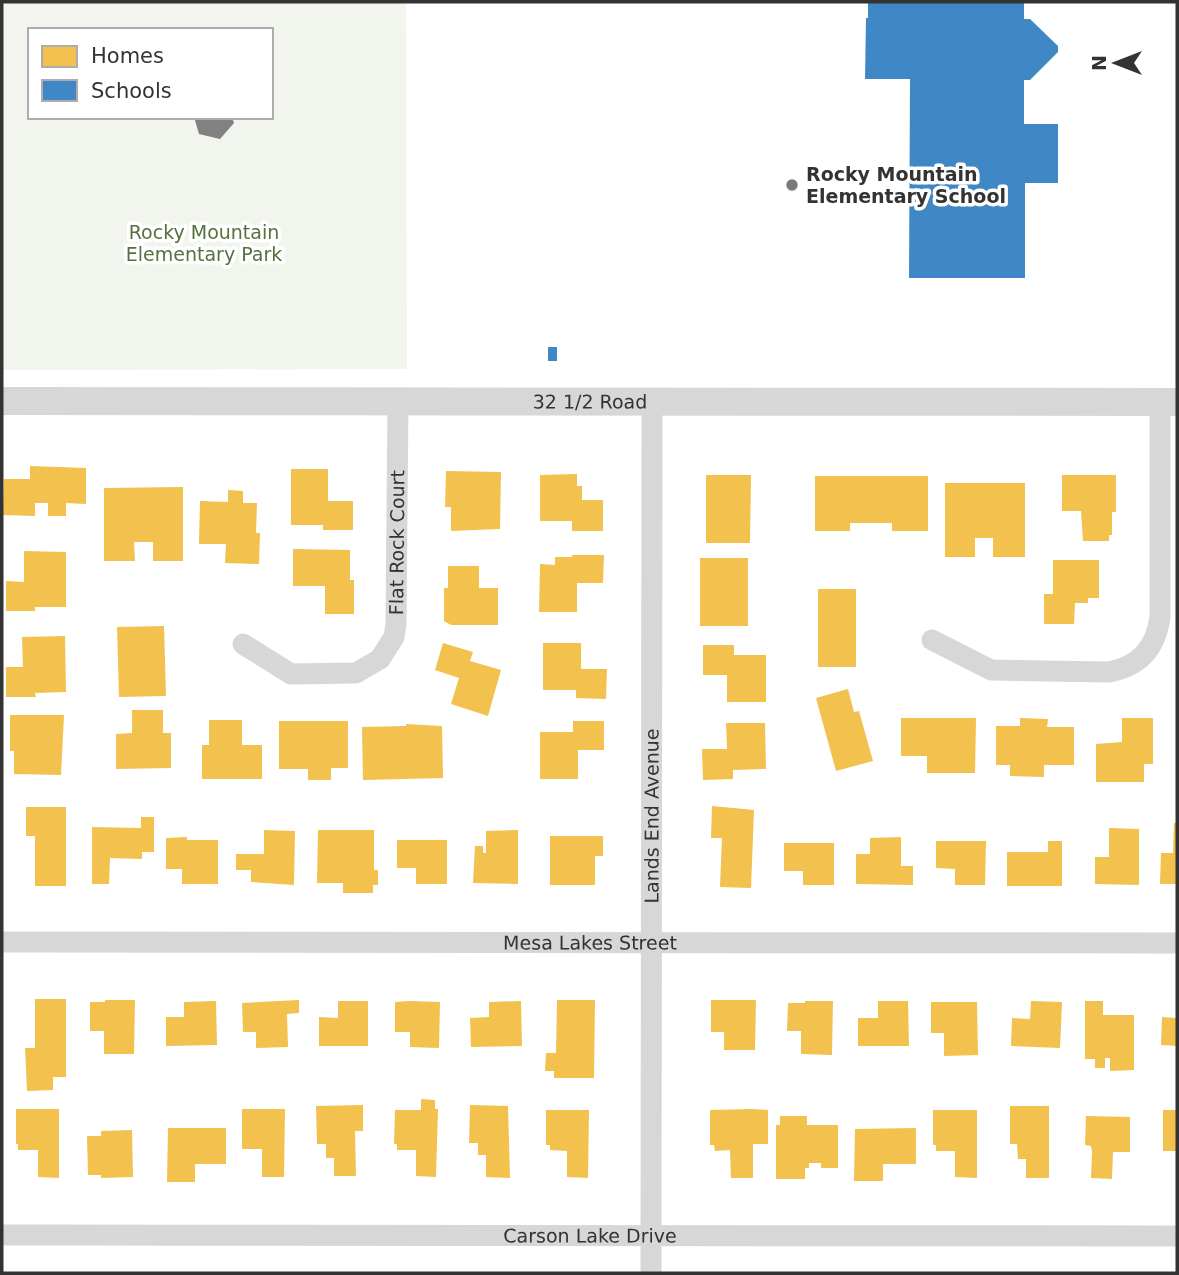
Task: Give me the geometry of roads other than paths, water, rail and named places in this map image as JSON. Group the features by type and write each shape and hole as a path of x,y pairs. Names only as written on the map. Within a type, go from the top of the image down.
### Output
{"street":[{"name":"Flat Rock Court","path":"243,644 291,674 356,673 369,668 388,649 396,624 398,400"},
{"name":"32 1/2 Road","path":"2,401 1169,402"},
{"name":"Lands End Avenue","path":"651,1273 652,401"},
{"path":"932,640 991,670 1109,672 1123,669 1146,654 1153,643 1160,617 1169,402"},
{"name":"Mesa Lakes Street","path":"2,942 1177,943"},
{"name":"Carson Lake Drive","path":"2,1235 1177,1236"}],"place":[{"name":"Rocky Mountain Elementary School","path":"792,185"}],"park label":[{"name":"Rocky Mountain Elementary Park","path":"204,243"}]}
